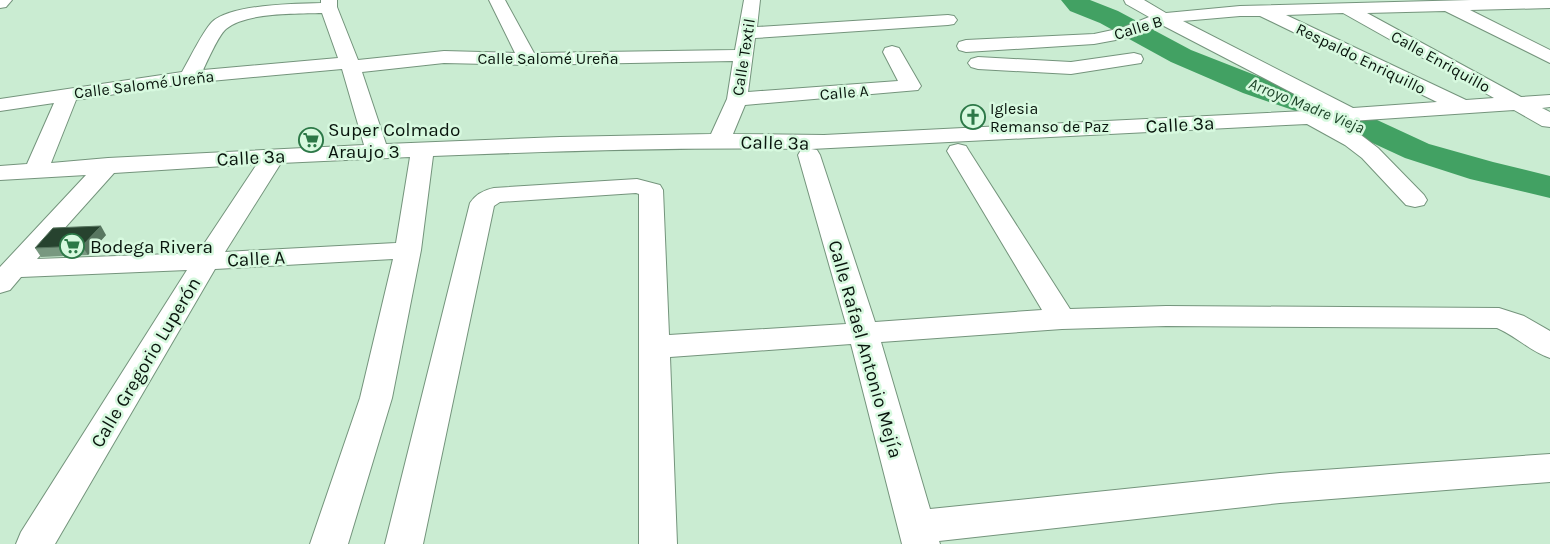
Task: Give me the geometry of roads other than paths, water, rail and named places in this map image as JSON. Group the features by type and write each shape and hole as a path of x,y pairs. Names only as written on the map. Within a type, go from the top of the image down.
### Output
{"street":[{"path":"0,3 4,0"},
{"path":"497,0 528,59"},
{"name":"Calle Textil","path":"719,141 737,99 752,0"},
{"path":"1132,0 1163,18 1348,113"},
{"path":"189,77 218,26 225,21 252,14 329,3 377,151"},
{"name":"Calle B","path":"966,46 1069,42 1133,31 1163,18 1339,4 1448,6 1548,4"},
{"name":"Calle Enriquillo","path":"1339,4 1550,121"},
{"path":"1448,6 1550,57"},
{"name":"Respaldo Enriquillo","path":"1262,11 1460,106"},
{"path":"748,33 948,13 982,71 1071,68 1134,59"},
{"name":"Calle A","path":"737,99 911,86 892,52"},
{"name":"Calle Salomé Ureña","path":"0,105 189,77 444,57 528,59 745,55"},
{"path":"37,169 68,94"},
{"name":"Calle 3ª","path":"0,173 37,169 377,151 719,141 824,142 1316,117 1348,113 1550,101"},
{"path":"1316,117 1370,153 1415,200"},
{"path":"329,544 376,398 408,250 422,150"},
{"path":"958,151 1062,319"},
{"name":"Calle Rafael Antonio Mejía","path":"809,155 864,334 918,536"},
{"name":"Calle Gregorio Luperón","path":"35,544 206,261 274,156"},
{"path":"7,276 108,165"},
{"path":"404,544 482,204 494,195 637,186 651,190 658,544"},
{"name":"Calle A","path":"7,276 206,261 408,250"},
{"path":"654,347 1062,319 1166,316 1499,318 1514,322 1531,331 1550,347"},
{"path":"918,536 1280,488 1550,468"}],"waterway":[{"name":"Arroyo Madre Vieja","path":"1074,0 1079,5 1109,17 1181,56 1254,86 1337,114 1417,151 1483,171 1550,187"}],"place":[{"name":"Iglesia Remanso de Paz","path":"973,117"},
{"name":"Super Colmado Araujo 3","path":"311,140"},
{"name":"Bodega Rivera","path":"72,246"}]}
